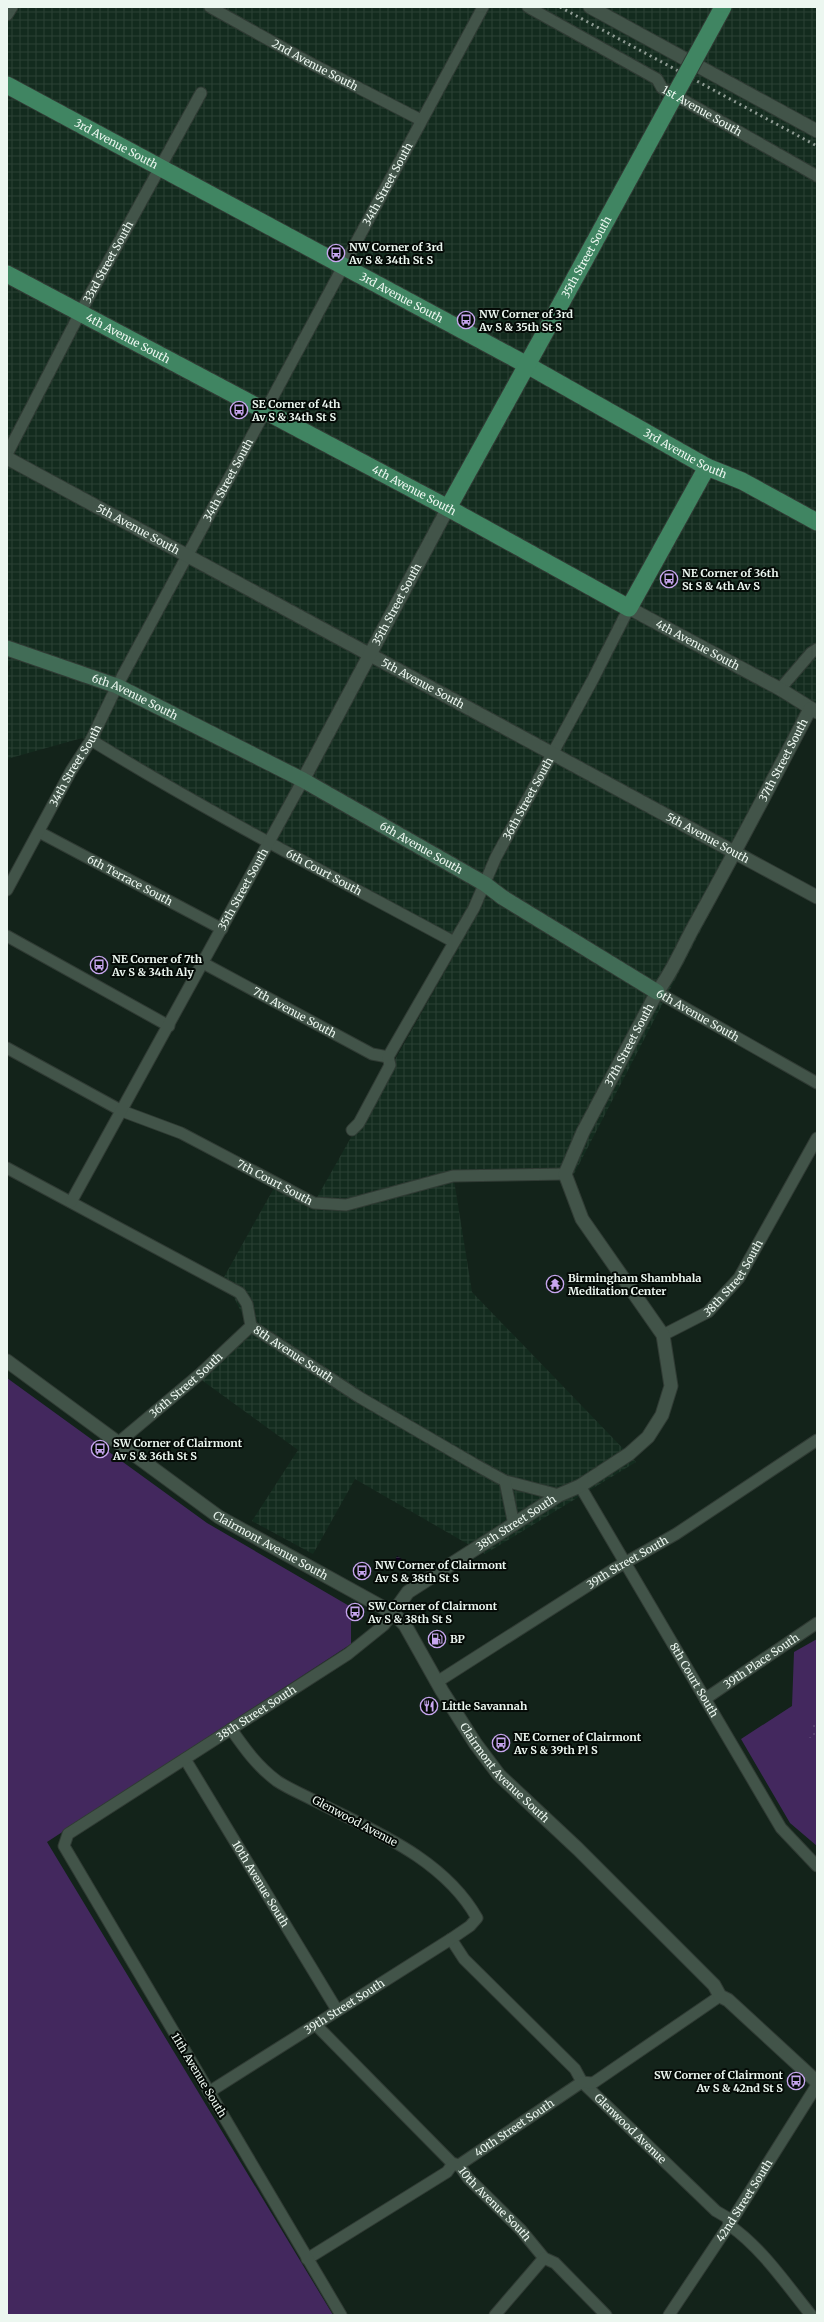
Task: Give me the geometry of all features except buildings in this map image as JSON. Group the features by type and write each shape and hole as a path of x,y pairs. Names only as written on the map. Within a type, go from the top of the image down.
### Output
{"main road":[{"name":"35th Street South","path":"448,508 723,7"},
{"name":"3rd Avenue South","path":"7,85 527,365 707,467 742,481 817,522"},
{"name":"4th Avenue South","path":"7,274 448,508 628,608"},
{"name":"36th Street South","path":"628,608 707,467"},
{"name":"6th Avenue South","path":"7,648 116,686 303,780 486,884 502,897 657,992"}],"street":[{"path":"7,16 12,7"},
{"name":"2nd Avenue South","path":"210,7 312,64 421,120"},
{"name":"34th Street South","path":"7,890 71,771 91,740 116,686 483,7"},
{"name":"1st Avenue South","path":"528,7 657,79 662,88 817,176"},
{"path":"590,7 817,131"},
{"name":"33rd Street South","path":"7,454 80,313 201,93"},
{"name":"5th Avenue South","path":"7,458 817,897"},
{"name":"35th Street South","path":"71,1202 303,780 448,508"},
{"name":"4th Avenue South","path":"628,608 780,689 814,710"},
{"name":"36th Street South","path":"352,1130 359,1123 390,1065 388,1057 486,884 496,857 592,681 628,608"},
{"path":"780,689 811,653 817,649"},
{"name":"37th Street South","path":"565,1174 583,1132 657,992 667,979 814,710"},
{"name":"6th Court South","path":"91,740 150,777 268,843 454,942"},
{"name":"6th Terrace South","path":"39,832 222,929"},
{"path":"7,936 169,1026"},
{"name":"7th Avenue South","path":"203,963 372,1054 388,1057"},
{"name":"6th Avenue South","path":"657,992 817,1083"},
{"name":"7th Court South","path":"7,1048 122,1111 181,1133 314,1203 346,1205 453,1176 565,1174"},
{"name":"38th Street South","path":"68,1834 348,1654 384,1625 408,1592 559,1495 580,1486 629,1454 648,1437 662,1415 671,1386 663,1335 708,1312 739,1278 817,1138"},
{"name":"8th Avenue South","path":"7,1168 240,1293 247,1304 251,1326 359,1398 505,1480 559,1495"},
{"path":"565,1174 582,1219 663,1335"},
{"name":"36th Street South","path":"119,1442 200,1374 251,1326"},
{"name":"Clairmont Avenue South","path":"7,1361 219,1517 393,1613 405,1625 437,1682 475,1743 499,1775 578,1849 714,1985 720,1996 728,2000 817,2084"},
{"name":"39th Street South","path":"437,1682 625,1564 676,1534 817,1440"},
{"path":"505,1480 514,1525"},
{"name":"8th Court South","path":"580,1486 781,1828 817,1866"},
{"name":"39th Place South","path":"705,1699 817,1623"},
{"name":"Glenwood Avenue","path":"231,1729 253,1761 278,1782 399,1844 442,1875 467,1899 477,1918"},
{"name":"10th Avenue South","path":"185,1758 337,2010"},
{"name":"11th Avenue South","path":"68,1834 64,1846 341,2315"},
{"name":"39th Street South","path":"209,2092 451,1939 470,1926 477,1918"},
{"name":"Glenwood Avenue","path":"451,1939 464,1959 576,2070 582,2082 716,2211 728,2218 729,2225 741,2234 772,2267 811,2315"},
{"name":"40th Street South","path":"307,2259 447,2172 452,2165 459,2164 582,2082 593,2083 720,1996"},
{"name":"10th Avenue South","path":"316,2025 452,2163 459,2164 468,2178 521,2230 544,2258 555,2263 606,2315"},
{"name":"42nd Street South","path":"669,2315 729,2225 817,2084"},
{"path":"495,2315 544,2258"}],"shaded area":[{"path":"7,7 817,7 817,707 574,1174 454,1180 472,1292 636,1462 485,1554 355,1479 313,1554 252,1521 298,1450 192,1373 247,1324 224,1277 274,1188 311,1208 461,943 82,738 7,759 7,674 11,666 7,665"},
{"path":"7,1378 207,1523 351,1607 351,1644 47,1842 333,2315 7,2315"},
{"path":"397,1556 410,1564 404,1570 393,1564"},
{"path":"817,1639 817,1846 790,1823 741,1739 792,1706 794,1652"},
{"path":"817,1712 817,1738 809,1738"}],"railway":[{"path":"560,7 817,146"}],"place":[{"name":"NW Corner of 3rd Av S & 34th St S","path":"336,253"},
{"name":"NW Corner of 3rd Av S & 35th St S","path":"466,320"},
{"name":"SE Corner of 4th Av S & 34th St S","path":"239,410"},
{"name":"NE Corner of 36th St S & 4th Av S","path":"669,579"},
{"name":"NE Corner of 7th Av S & 34th Aly","path":"99,965"},
{"name":"Birmingham Shambhala Meditation Center","path":"555,1284"},
{"name":"SW Corner of Clairmont Av S & 36th St S","path":"100,1449"},
{"name":"NW Corner of Clairmont Av S & 38th St S","path":"362,1571"},
{"name":"SW Corner of Clairmont Av S & 38th St S","path":"355,1612"},
{"name":"BP","path":"437,1639"},
{"name":"Little Savannah","path":"429,1706"},
{"name":"NE Corner of Clairmont Av S & 39th Pl S","path":"501,1743"},
{"name":"SW Corner of Clairmont Av S & 42nd St S","path":"796,2081"}]}
